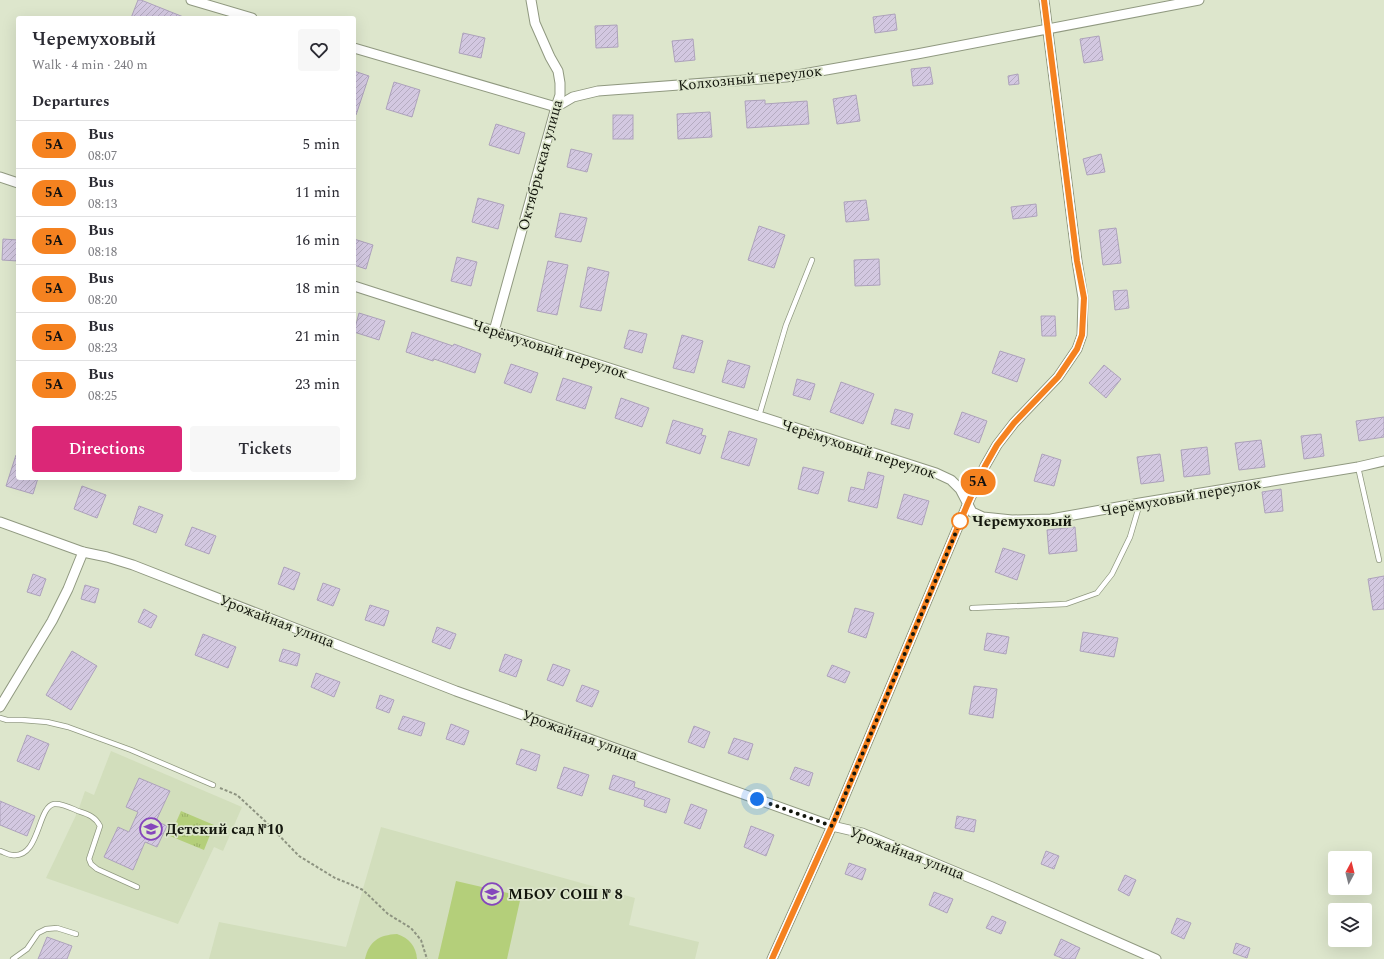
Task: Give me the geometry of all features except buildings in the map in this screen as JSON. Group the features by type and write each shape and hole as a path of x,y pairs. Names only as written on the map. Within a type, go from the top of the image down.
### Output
{"street":[{"path":"191,0 245,16"},
{"name":"Октябрьская улица","path":"494,331 560,95 558,70 550,57 535,23 531,0"},
{"path":"772,959 832,826 985,466 997,445 1014,423 1058,377 1077,349 1082,335 1084,298 1077,261 1044,0"},
{"name":"Колхозный переулок","path":"556,107 573,97 598,91 786,77 1199,0"},
{"path":"356,49 556,107"},
{"path":"0,177 16,182"},
{"name":"Черёмуховый переулок","path":"356,287 936,473 951,480 960,489 972,512 983,518 1012,520 1051,519 1358,467 1384,461"},
{"name":"Урожайная улица","path":"0,522 83,552 107,557 133,565 456,691 832,826 862,834 992,887 1156,959"},
{"path":"0,707 52,621 68,589 83,552"}],"lane":[{"path":"759,416 786,325 812,260"},
{"path":"1358,467 1378,560"},
{"path":"972,608 1066,604 1097,593 1112,574 1130,537 1140,503"},
{"path":"0,718 7,720 47,722 68,727 131,750 213,784"},
{"path":"0,851 12,855 18,854 30,847 47,809 53,804 60,804 94,817 98,821 100,826 90,859 90,864 97,869 137,887"},
{"path":"13,959 28,949 38,933 46,929 57,928 76,934"}],"path":[{"path":"213,784 237,795 299,856 335,878 363,890 388,914 411,928 421,940 427,959"}],"shaded area":[{"name":"Детский сад №10","path":"111,751 242,807 223,851 214,847 178,924 46,878 78,811 85,791 94,795"},
{"name":"МБОУ СОШ № 8","path":"381,827 635,898 629,925 699,942 695,959 209,959 219,922 346,947"}],"green space":[{"path":"181,811 214,825 204,850 170,836"},
{"path":"456,881 521,896 507,959 438,959"},
{"path":"397,934 411,943 415,950 417,959 365,959 372,943 385,936"}],"bus line":[{"name":"5А","path":"772,959 832,826 985,466 997,445 1014,423 1058,377 1077,349 1082,335 1084,298 1077,261 1044,0"}],"place":[{"name":"Черемуховый","path":"960,521"},
{"name":"Детский сад №10","path":"151,829"},
{"name":"МБОУ СОШ № 8","path":"492,894"}],"route":[{"path":"757,799 832,826 962,518 960,521"}]}
